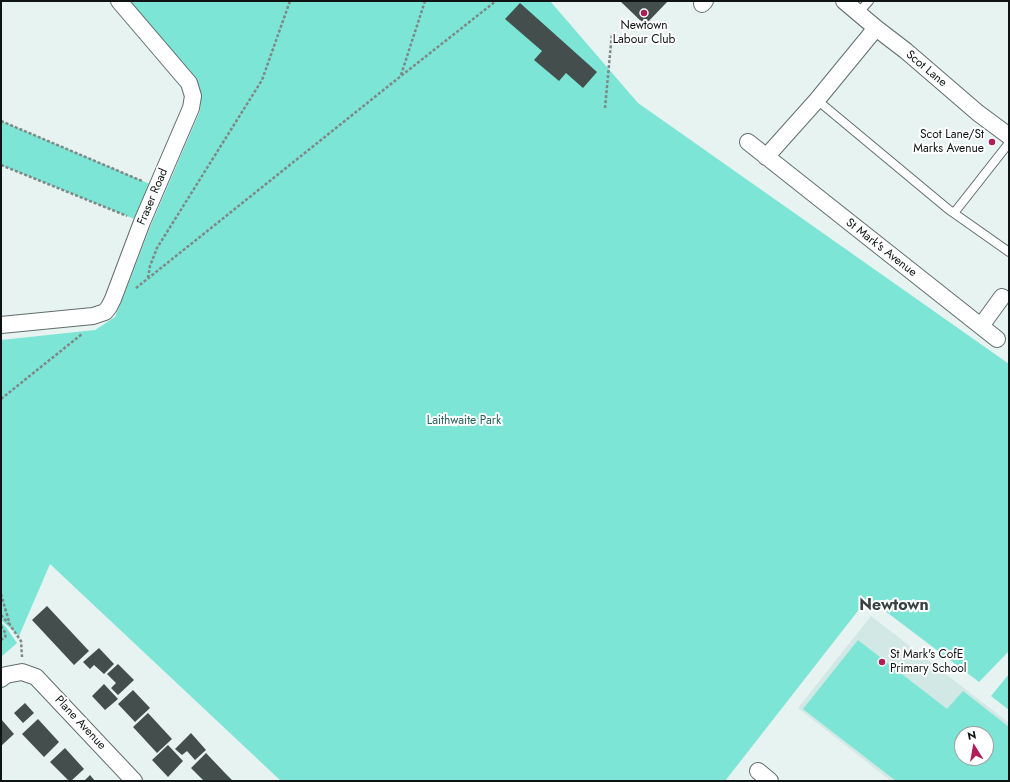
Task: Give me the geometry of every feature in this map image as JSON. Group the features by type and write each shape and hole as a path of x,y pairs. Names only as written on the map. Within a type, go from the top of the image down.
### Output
{"street":[{"name":"Fraser Road","path":"1,324 93,316 105,312 113,299 142,222 192,108 193,96 189,84 119,1"},
{"name":"Scot Lane","path":"844,1 863,7 876,28 906,51 978,113 1009,136"},
{"path":"766,157 817,100 876,28"},
{"name":"St Mark's Avenue","path":"748,142 997,338"},
{"path":"981,326 1002,297"},
{"path":"1,679 6,675 22,672"},
{"name":"Plane Avenue","path":"22,672 36,677 134,781"}],"lane":[{"path":"817,100 954,213 1009,252"},
{"path":"954,213 1009,143"}],"path":[{"path":"148,278 150,266 157,248 262,80 290,1"},
{"path":"401,76 425,1"},
{"path":"131,292 496,1"},
{"path":"605,108 612,33"},
{"path":"1,121 157,187"},
{"path":"1,165 142,222"},
{"path":"1,399 83,333"},
{"path":"1,594 10,625"},
{"path":"1,616 10,625 21,641 22,672"},
{"path":"1,626 6,634 1,640"}],"shaded area":[{"name":"St Mark's CofE Primary School","path":"871,616 1009,723 1009,781 891,781 798,708"}],"green space":[{"name":"Laithwaite Park","path":"128,1 550,1 638,103 1009,364 1009,651 979,682 868,598 725,781 281,781 50,564 19,636 1,620 1,340 95,330 115,317 151,225 200,111 201,99 197,87"},
{"path":"1,121 157,187 142,222 1,165"},
{"path":"1,622 17,643 1,657"},
{"name":"St Mark's CofE Primary School","path":"858,640 947,709 963,691 1009,727 1009,781 896,781 803,709"},
{"path":"1009,674 1009,710 991,696"}],"building":[{"name":"Newtown Labour Club","path":"620,1 668,1 645,25"},
{"path":"520,3 597,72 583,88 566,73 559,81 534,60 542,51 505,19"},
{"path":"47,606 89,651 74,665 32,620"},
{"path":"99,648 114,664 104,674 94,665 90,669 83,662"},
{"path":"118,664 134,680 118,695 111,688 116,683 107,674"},
{"path":"104,684 118,699 105,710 92,696"},
{"path":"133,690 150,708 135,722 118,704"},
{"path":"25,703 34,713 23,723 14,713"},
{"path":"148,713 172,739 157,753 133,727"},
{"path":"1,719 14,734 1,746"},
{"path":"38,719 59,742 44,757 22,734"},
{"path":"191,733 206,750 195,760 187,751 182,755 175,749"},
{"path":"168,745 183,761 168,777 152,760"},
{"path":"65,748 84,769 71,781 69,781 50,762"},
{"path":"206,753 233,781 204,781 191,768"},
{"path":"90,775 95,781 84,781"}],"place":[{"name":"Newtown Labour Club","path":"644,13"},
{"name":"Scot Lane/St Marks Avenue","path":"992,142"},
{"name":"St Mark's CofE Primary School","path":"882,662"}],"district":[{"name":"Newtown","path":"894,606"}]}
